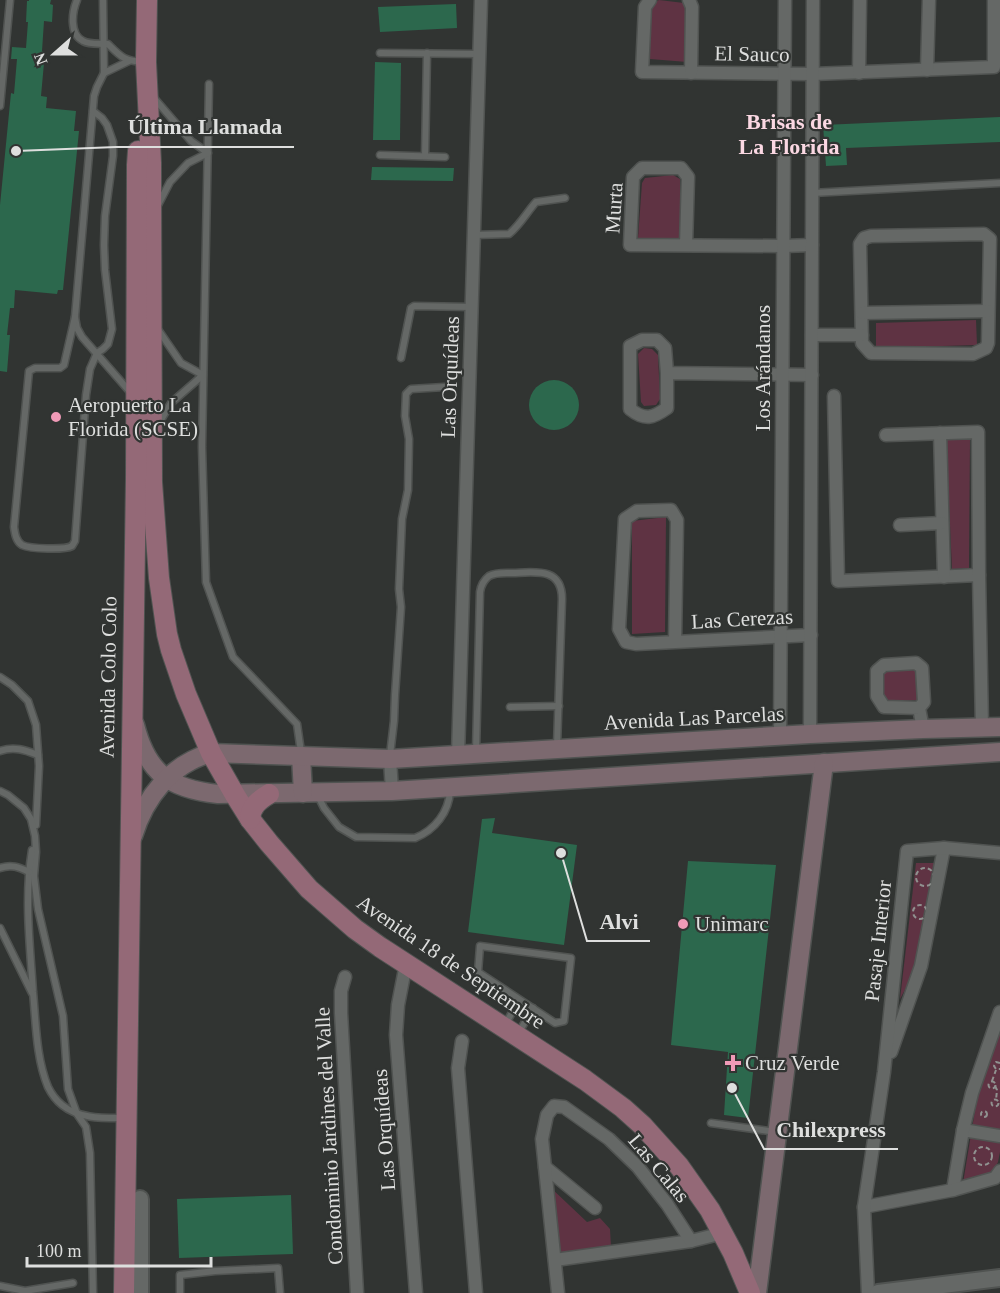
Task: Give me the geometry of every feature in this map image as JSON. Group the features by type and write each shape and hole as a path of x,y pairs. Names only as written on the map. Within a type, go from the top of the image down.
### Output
{"main road":[{"path":"137,62 147,0"},
{"name":"Avenida 18 de Septiembre","path":"137,62 147,89 151,163 152,482 159,578 167,634 182,683 211,753 250,819 288,867 332,910 406,964 585,1080 643,1126 684,1173 710,1210 733,1253 750,1293"},
{"name":"Avenida Colo Colo","path":"124,1293 136,398 137,62"},
{"path":"132,697 134,723 141,746 152,765 182,787 218,794 392,791 1000,752"},
{"name":"Avenida Las Parcelas","path":"129,864 137,822 148,802 167,778 189,761 211,753 390,759 810,734 991,727"},
{"path":"758,1293 825,763 810,734"},
{"path":"301,756 310,793"},
{"path":"250,819 258,801 269,794"}],"street":[{"name":"Las Orquídeas","path":"467,754 471,307 481,0"},
{"name":"El Sauco","path":"650,0 645,7 642,72 785,74 994,67 994,0"},
{"name":"El Sauco","path":"689,0 692,7 691,73"},
{"name":"Los Arándanos","path":"780,736 785,0"},
{"path":"810,734 813,0"},
{"path":"859,73 860,0"},
{"path":"927,70 929,0"},
{"name":"Murta","path":"686,245 688,177 681,168 642,168 633,177 630,245 783,246 812,245"},
{"path":"984,234 990,239 988,343 986,348 973,354 871,353 862,343 862,313 860,244 864,238 984,234"},
{"path":"862,313 988,310"},
{"path":"812,335 862,335"},
{"path":"642,340 657,340 665,348 667,373 667,408 656,416 639,416 630,409 630,346 642,340"},
{"path":"667,373 812,375"},
{"path":"834,396 838,581 979,575"},
{"path":"886,435 978,432 979,575 991,727"},
{"path":"940,434 944,577"},
{"name":"Las Cerezas","path":"675,642 677,520 671,510 637,511 625,519 619,629 626,642 636,644 781,637 811,635"},
{"path":"900,525 942,523"},
{"path":"916,663 922,668 924,702 919,708 884,707 877,696 877,671 884,665 916,663"},
{"path":"919,708 923,729"},
{"path":"390,759 392,791"},
{"name":"Pasaje Interior","path":"868,1293 864,1207 884,1072 907,851 944,848 1000,853"},
{"name":"Pasaje Interior","path":"884,1072 921,966 944,848"},
{"name":"Las Orquídeas","path":"406,964 398,1005 396,1035 416,1293"},
{"name":"Condominio Jardines del Valle","path":"345,977 341,991 341,1013 357,1293"},
{"path":"953,1190 972,1093 1000,1012"},
{"path":"462,1041 458,1068 476,1293"},
{"name":"Las Calas","path":"558,1293 542,1139 547,1115 554,1106 564,1107 609,1138 638,1167 667,1204 691,1241"},
{"path":"963,1130 1000,1136"},
{"path":"545,1167 595,1208"},
{"path":"864,1207 953,1190 995,1178 1000,1171"},
{"path":"140,1199 140,1293"},
{"path":"555,1260 691,1241 723,1233"},
{"path":"878,1293 1000,1278"}],"lane":[{"path":"0,106 10,0"},
{"path":"77,0 73,12 75,34 88,43 108,44 118,55 137,62"},
{"path":"93,111 102,118 114,142 105,216 104,245 112,329 108,344 96,353 90,369 75,541 72,546 64,549 24,546 17,540 14,527 29,371 35,368 60,368 64,365 75,317 94,96 104,74 103,0"},
{"path":"381,53 479,54"},
{"path":"425,156 427,54"},
{"path":"104,74 137,62"},
{"path":"209,84 202,447 206,582 233,657 297,724 301,756"},
{"path":"147,89 191,141 208,153"},
{"path":"151,219 170,182 188,163 208,153"},
{"path":"380,155 445,157"},
{"path":"812,193 1000,183"},
{"path":"474,235 509,234 516,229 526,212 536,202 565,198"},
{"path":"401,358 411,308 414,306 471,307"},
{"path":"75,317 82,337 136,398"},
{"path":"151,320 181,363 203,375"},
{"path":"152,436 171,403 203,375"},
{"path":"390,759 401,607 399,589 402,519 408,490 409,439 405,416 406,394 411,389 444,387"},
{"path":"467,754 480,592 483,583 495,573 539,571 553,577 559,584 562,599 557,749"},
{"path":"0,677 28,701 36,724 39,766 27,917 36,1029 43,1072 50,1090 61,1104 77,1114 127,1118"},
{"path":"510,707 559,706"},
{"path":"0,751 20,748 38,755"},
{"path":"310,793 339,827 356,837 415,838 434,827 450,798 450,787"},
{"path":"0,791 24,808 32,819 35,836 34,876 38,909 63,1017 68,1089 77,1114 86,1127 90,1153 93,1293"},
{"path":"0,868 16,866 29,872"},
{"path":"0,928 34,996"},
{"path":"480,946 571,958 564,1021 555,1023 533,1008 478,972 480,946"},
{"path":"511,1031 519,1000"},
{"path":"511,1031 533,1008"},
{"path":"711,1123 777,1132"},
{"path":"180,1293 180,1275 278,1268 280,1293"},
{"path":"0,1286 25,1291 73,1283"}],"path":[{"path":"995,1086 989,1087 989,1082 992,1081 996,1069 994,1064 1000,1061"},
{"path":"987,1113 993,1106 998,1105 997,1090 992,1081"},
{"path":"982,1146 988,1148 992,1156 990,1162 985,1165 976,1163 973,1157 976,1149 982,1146"}],"shaded area":[{"path":"659,0 684,3 687,9 687,62 650,59 649,10 652,4"},
{"path":"673,175 680,179 680,240 638,238 642,183 645,178"},
{"path":"976,320 977,345 876,348 876,323"},
{"path":"644,348 652,349 658,355 660,399 656,405 644,406 641,402 638,354"},
{"path":"970,437 969,568 952,569 946,439"},
{"path":"666,517 665,632 632,634 632,521"},
{"path":"916,670 918,700 883,702 881,672"},
{"path":"916,863 934,863 938,871 917,967 900,999"},
{"path":"1000,1027 1000,1152 998,1162 993,1173 963,1183 979,1086"},
{"path":"550,1187 587,1222 600,1218 610,1229 611,1247 560,1253"}],"building":[{"path":"51,0 50,4 53,5 52,22 44,21 42,51 45,52 41,96 47,97 46,108 76,111 74,131 79,131 63,290 58,290 57,294 15,290 14,308 10,308 7,335 10,335 7,372 0,371 0,205 11,93 14,94 17,59 11,59 12,47 26,48 27,1"},
{"path":"456,4 457,28 380,32 378,7"},
{"path":"375,62 401,63 400,140 373,140"},
{"path":"1000,117 1000,142 846,148 847,165 826,166 823,125"},
{"path":"372,167 454,168 453,181 371,180"},
{"path":"554,380 568,384 575,391 579,405 575,419 568,426 554,430 540,426 533,419 529,405 533,391 540,384"},
{"path":"495,818 492,833 577,845 564,945 468,932 482,819"},
{"path":"688,861 776,865 748,1118 724,1115 728,1052 671,1045"},
{"path":"291,1195 293,1254 179,1258 177,1199"}],"place":[{"name":"Última Llamada","path":"16,151"},
{"name":"Aeropuerto La Florida (SCSE)","path":"56,417"},
{"name":"Alvi","path":"561,853"},
{"name":"Unimarc","path":"683,924"},
{"name":"Cruz Verde","path":"733,1063"},
{"name":"Chilexpress","path":"732,1088"}],"district":[{"name":"Brisas de La Florida","path":"789,134"}]}
